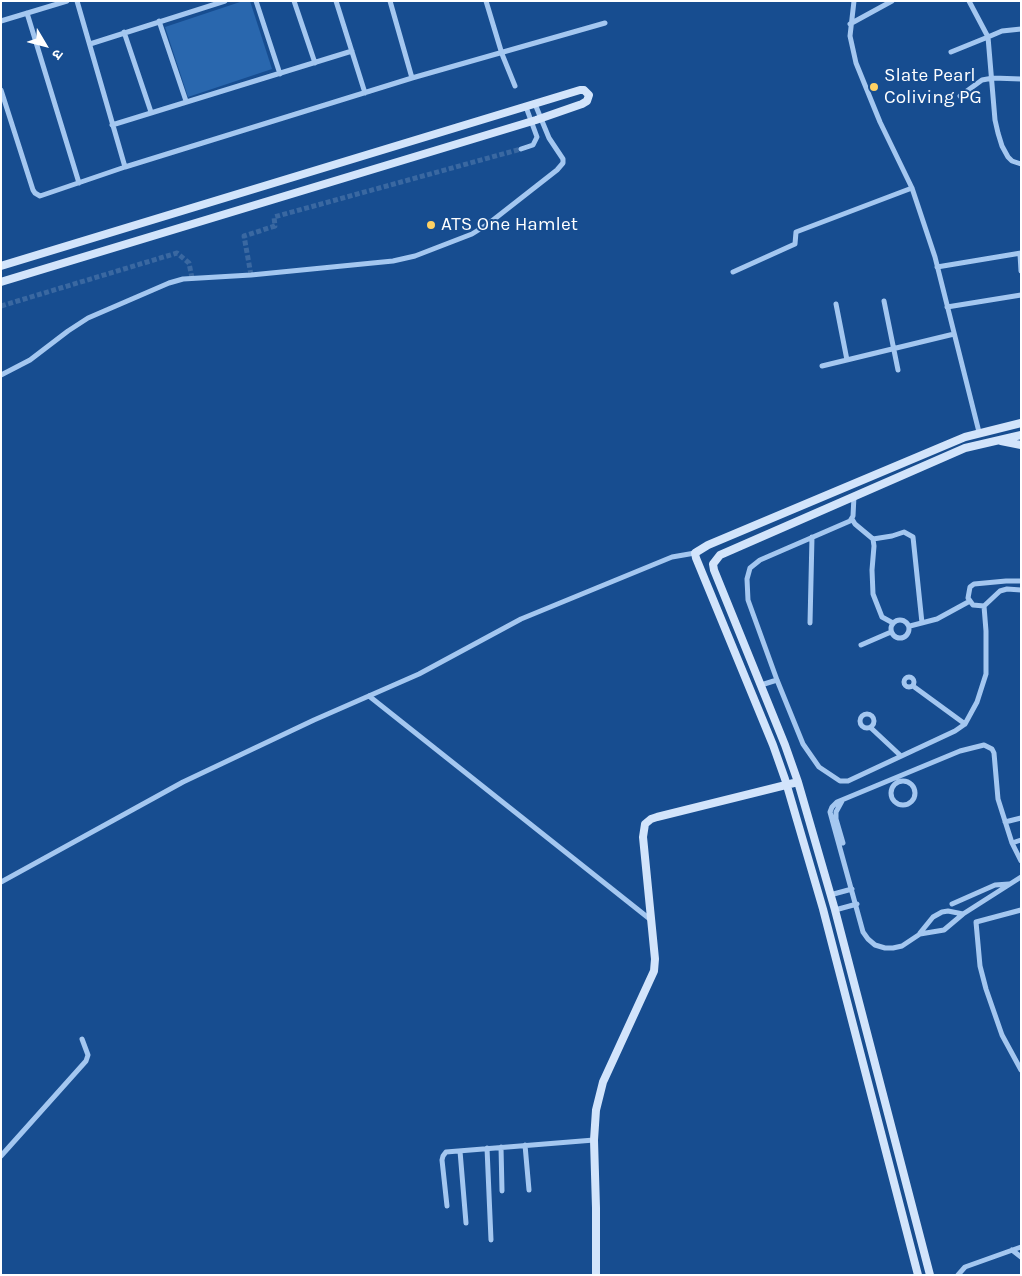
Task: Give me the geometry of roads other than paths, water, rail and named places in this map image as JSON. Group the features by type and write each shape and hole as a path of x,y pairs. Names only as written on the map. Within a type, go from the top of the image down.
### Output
{"street":[{"path":"1,21 67,1"},
{"path":"77,1 125,167"},
{"path":"90,44 225,1"},
{"path":"256,1 280,74"},
{"path":"294,1 315,64"},
{"path":"336,1 365,93"},
{"path":"390,1 412,78"},
{"path":"486,1 502,54 515,86"},
{"path":"854,1 850,24 851,45 880,122 912,188 948,307 979,432"},
{"path":"850,24 892,1"},
{"path":"969,1 988,37 996,120 1002,146 1008,157 1021,164"},
{"path":"28,13 79,183"},
{"path":"159,21 186,101"},
{"path":"1,90 35,194 40,196 125,167 412,78 502,54 605,23"},
{"path":"951,52 1002,31 1021,29"},
{"path":"124,32 151,112"},
{"path":"112,125 186,101 315,64 352,51"},
{"path":"960,96 982,80 1021,78"},
{"path":"1,266 580,90 584,90 588,94 587,101 582,104 537,120 1,282"},
{"path":"1,375 30,360 68,330 88,318 169,284 192,278 250,275 393,261 415,256 472,234 488,224 557,170 563,163 563,159 537,120 531,106"},
{"path":"521,149 533,145 537,140 537,120 531,106"},
{"path":"733,272 795,244 796,232 912,188"},
{"path":"937,267 1020,253 1021,271"},
{"path":"948,307 1021,294"},
{"path":"884,300 898,370"},
{"path":"836,304 847,360"},
{"path":"822,366 954,334"},
{"path":"1,882 183,782 442,663 521,619 672,557 695,553 708,544 979,432 1019,423"},
{"path":"930,1275 835,910 798,782 714,570 715,560 720,555 965,448 1021,435"},
{"path":"998,441 1021,445"},
{"path":"854,496 852,519 855,524 873,539 873,594 882,617 893,623 902,620 910,626"},
{"path":"852,519 754,563 748,572 746,589 748,600 777,680 803,744 819,767 832,777 840,781 848,781 955,731 965,724 978,702 986,674 984,606"},
{"path":"873,539 904,532 913,537 922,623"},
{"path":"810,623 812,537"},
{"path":"695,553 773,745 781,786 823,909 918,1275"},
{"path":"1021,582 1006,581 974,584 968,592 970,601 974,605 984,606 1000,591 1007,589 1021,590"},
{"path":"910,626 937,618 970,601"},
{"path":"891,632 893,623"},
{"path":"891,632 897,638 903,638 908,635 910,626"},
{"path":"861,645 891,632"},
{"path":"761,685 777,680"},
{"path":"912,686 965,724"},
{"path":"369,696 651,920"},
{"path":"871,728 901,756"},
{"path":"963,914 942,912 933,917 920,934 902,946 885,948 876,945 868,939 863,932 857,904 830,817 832,807 843,800 960,751 984,745 994,753 998,799 1012,843 1021,861"},
{"path":"906,774 906,781"},
{"path":"906,781 916,791 915,798 907,805 900,806 894,802 891,796 893,786 899,782 906,781"},
{"path":"596,1275 594,1140 596,1110 603,1082 654,971 655,959 643,837 645,824 651,819 658,817 798,782"},
{"path":"887,782 893,786"},
{"path":"843,800 836,812 836,819 843,842"},
{"path":"1005,822 1021,818"},
{"path":"1012,843 1021,840"},
{"path":"920,934 944,930 963,914 1021,877"},
{"path":"952,904 995,885 1012,884"},
{"path":"830,895 852,889"},
{"path":"835,910 857,904"},
{"path":"1021,910 976,922 980,966 986,989 1002,1035 1021,1070"},
{"path":"1,1156 86,1061 88,1055 82,1039"},
{"path":"447,1206 442,1156 446,1152 594,1140"},
{"path":"525,1145 529,1190"},
{"path":"500,1147 502,1191"},
{"path":"487,1148 491,1240"},
{"path":"460,1151 466,1223"},
{"path":"958,1275 965,1267 1021,1247"},
{"path":"1012,1250 1021,1257"}],"tunnel":[{"path":"251,275 244,236 275,226 274,217 521,149"},
{"path":"1,306 177,253 189,263 192,278"}],"place":[{"name":"Slate Pearl Coliving PG","path":"874,87"},
{"name":"ATS One Hamlet","path":"431,225"}]}
